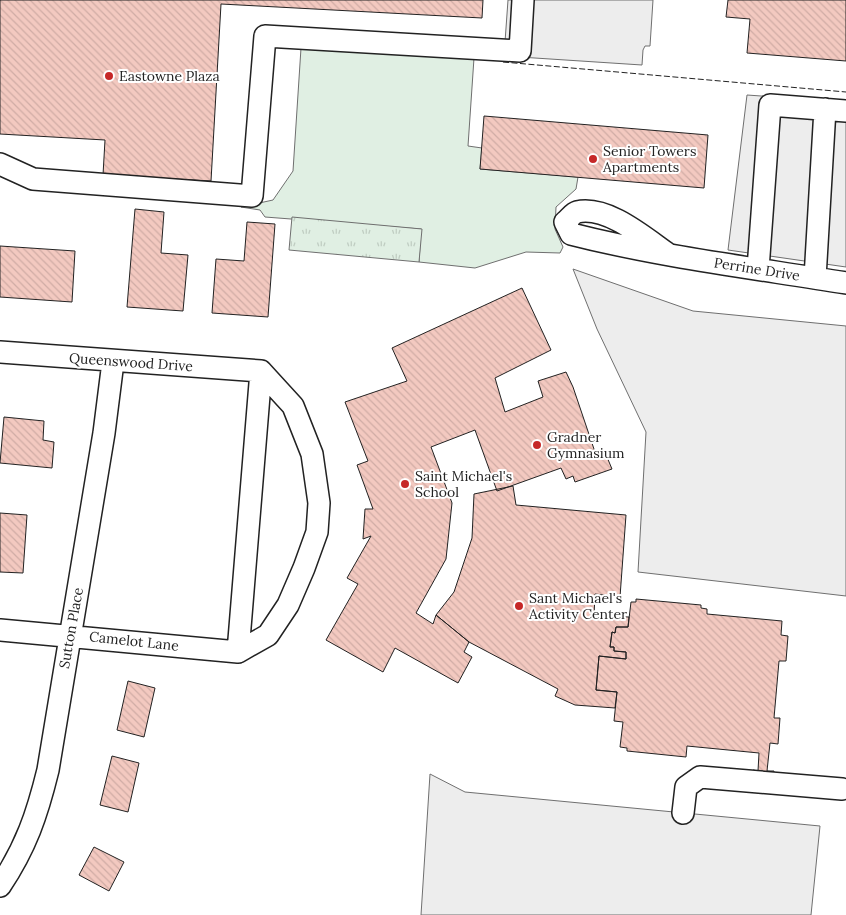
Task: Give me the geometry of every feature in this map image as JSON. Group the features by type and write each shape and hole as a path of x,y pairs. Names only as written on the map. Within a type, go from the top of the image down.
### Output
{"street":[{"path":"0,164 33,179 252,196 265,36 520,51 523,0"},
{"path":"758,269 770,105 846,111"},
{"path":"815,278 825,109"},
{"name":"Perrine Drive","path":"668,254 846,283"},
{"name":"Queenswood Drive","path":"0,352 113,362 261,371"},
{"name":"Sutton Place","path":"0,886 27,840 38,813 48,770 104,433 113,362"},
{"path":"238,652 268,635 288,606 317,532 319,503 312,454 293,406 261,371"},
{"path":"238,652 261,371"},
{"name":"Camelot Lane","path":"0,630 238,652"},
{"path":"683,813 686,787 700,777 842,789"}],"green space":[{"path":"301,48 474,58 468,146 482,148 480,169 578,177 576,189 556,207 555,229 563,247 560,253 526,252 475,268 419,262 421,229 265,217 260,210 241,207 273,200 293,171"},
{"path":"292,217 422,229 419,262 289,250"}],"shaded area":[{"path":"508,0 653,0 650,46 645,46 643,50 642,65 504,56"},
{"path":"747,95 846,102 846,267 728,250"},
{"path":"573,269 693,311 846,326 846,596 638,572 646,432 597,329"},
{"path":"430,774 465,792 820,826 811,915 421,915"}],"building":[{"name":"Eastowne Plaza","path":"0,0 483,0 482,18 221,4 211,181 103,175 105,140 0,134"},
{"path":"728,0 846,0 846,61 747,53 750,19 726,17"},
{"name":"Senior Towers Apartments","path":"484,116 708,135 704,188 480,169"},
{"path":"135,209 164,212 161,253 188,255 183,311 127,307"},
{"path":"247,222 275,224 268,317 212,313 216,259 244,261"},
{"path":"0,246 75,251 72,302 0,297"},
{"name":"Saint Michael's School","path":"522,288 551,350 495,378 505,412 543,397 538,381 566,372 596,455 604,450 612,469 575,482 573,476 566,479 561,468 497,491 475,430 431,447 452,503 446,559 416,613 433,624 436,615 469,642 464,652 472,657 458,683 395,648 383,672 326,640 358,584 347,578 371,536 363,539 365,509 373,509 357,465 368,461 345,402 407,381 392,348"},
{"path":"4,417 44,421 43,440 54,442 52,468 0,463"},
{"name":"Sant Michael's Activity Center","path":"513,486 516,505 626,515 620,597 595,594 594,616 629,617 628,627 616,627 615,633 612,632 610,647 614,647 614,651 626,652 626,659 599,656 596,690 617,692 615,708 575,705 555,696 558,689 469,642 436,615 454,592 472,538 474,494"},
{"path":"0,513 27,515 23,573 0,572"},
{"path":"636,599 701,605 701,608 707,609 707,614 782,621 781,635 788,636 786,661 779,661 774,718 780,718 778,744 770,743 767,771 774,771 772,793 751,791 753,770 758,771 759,753 687,746 686,757 627,751 627,748 620,747 623,722 614,721 617,692 596,690 599,656 626,659 626,652 614,651 614,647 610,647 612,632 615,633 616,627 628,627 631,602 636,602"},
{"path":"128,681 155,688 144,737 117,730"},
{"path":"112,756 139,763 128,812 100,805"},
{"path":"94,847 124,862 109,891 79,875"}],"fence":[{"path":"503,62 846,92"}],"place":[{"name":"Eastowne Plaza","path":"109,76"},
{"name":"Senior Towers Apartments","path":"593,159"},
{"name":"Gradner Gymnasium","path":"537,445"},
{"name":"Saint Michael's School","path":"405,484"},
{"name":"Sant Michael's Activity Center","path":"519,606"}]}
